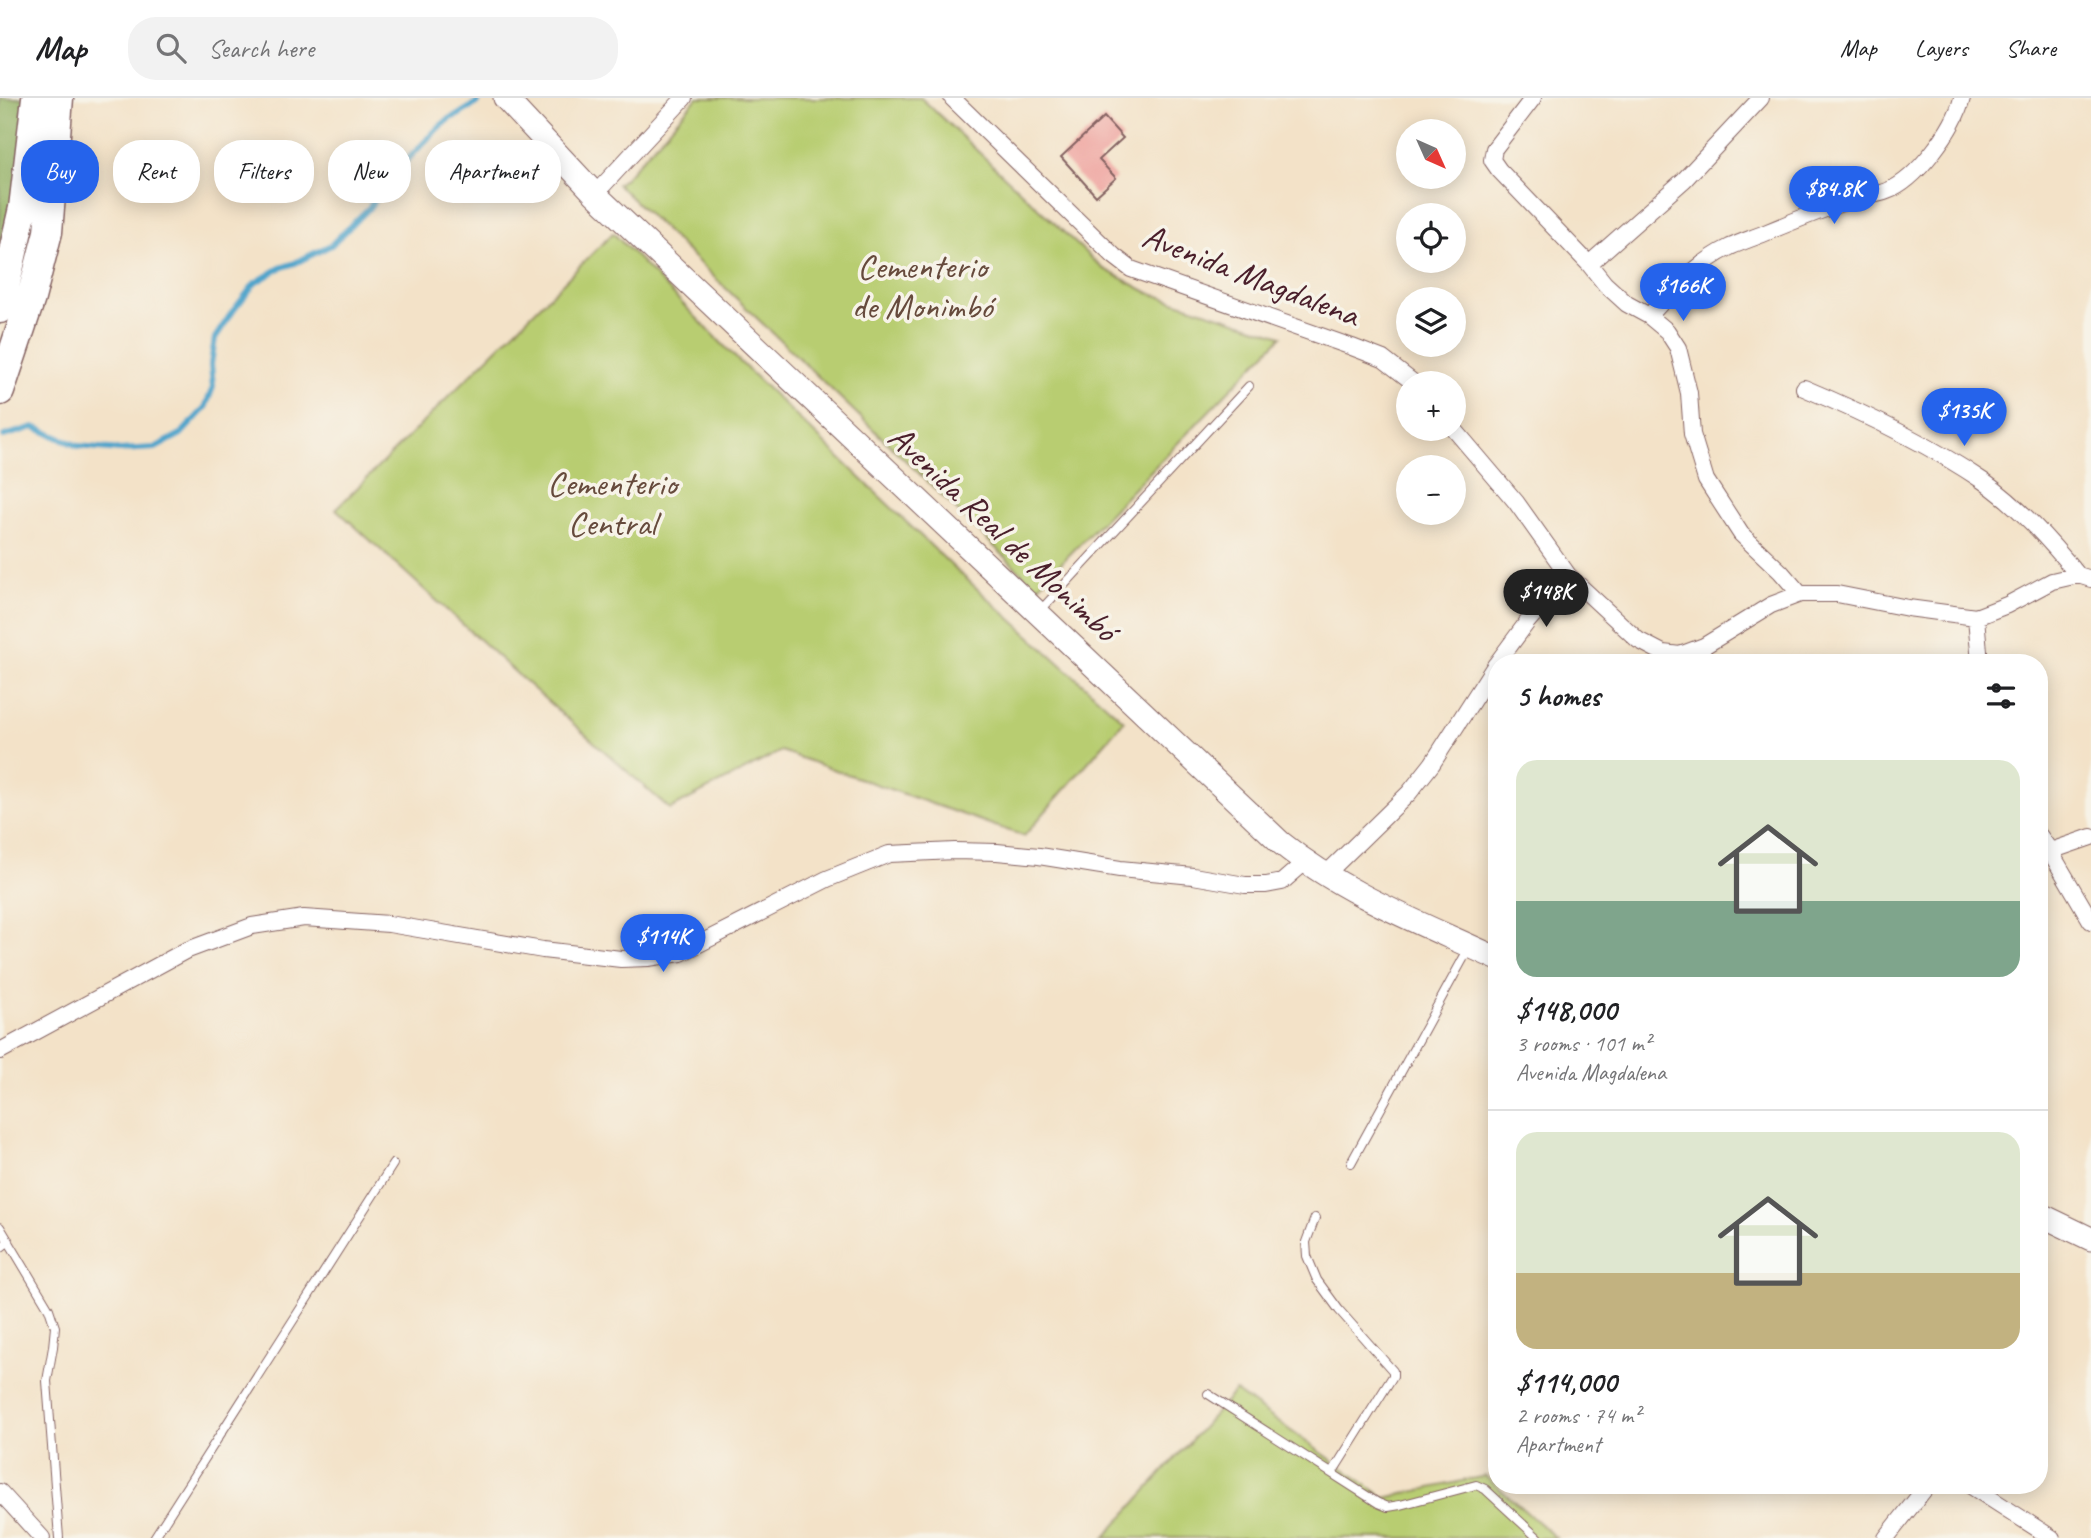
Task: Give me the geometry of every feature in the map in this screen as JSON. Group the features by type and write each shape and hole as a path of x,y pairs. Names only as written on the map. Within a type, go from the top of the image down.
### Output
{"highway":[{"path":"0,309 23,208 36,98"},
{"path":"0,391 27,310 48,232 59,98"}],"street":[{"name":"Avenida Real de Monimbó","path":"505,98 595,194 1281,843 1305,862 1348,888 1488,954"},
{"path":"595,194 678,104 661,98"},
{"name":"Avenida Magdalena","path":"952,98 1114,256 1131,269 1352,347 1383,359 1398,371"},
{"path":"1533,98 1494,149 1492,160 1605,284 1627,304 1649,316 1667,331 1678,348 1689,393 1692,434 1706,480 1741,534 1800,594"},
{"path":"1589,264 1684,180 1760,98"},
{"path":"1649,316 1700,265 1729,247 1814,213 1887,191 1901,183 1928,160 1960,109 1962,98"},
{"path":"1804,388 1884,423 1984,482 2034,525 2085,577"},
{"path":"1464,441 1516,502 1568,575 1638,640 1663,653 1672,654"},
{"path":"1503,654 1568,575"},
{"path":"1683,654 1704,646 1771,605 1800,594 1837,594 1908,608 1976,617 2007,605 2052,581 2085,577"},
{"path":"1976,617 1979,654"},
{"path":"1325,875 1409,793 1488,675"},
{"path":"2048,852 2091,837"},
{"path":"0,1051 185,951 252,926 303,918 390,925 543,950 621,959 648,958 681,953 827,879 888,854 997,852 1266,886 1283,882 1305,862"},
{"path":"2048,857 2091,921"},
{"path":"2048,1218 2091,1239"},
{"path":"0,1492 42,1538"},
{"path":"1886,1538 1921,1494"},
{"path":"1983,1494 2052,1538"}],"lane":[{"path":"1037,614 1249,386"},
{"path":"1351,1163 1471,946"},
{"path":"154,1538 393,1164"},
{"path":"1315,1218 1306,1242 1307,1256 1317,1280 1339,1310 1393,1371 1393,1376 1332,1473"},
{"path":"0,1227 49,1309 55,1327 47,1381 59,1538"},
{"path":"0,1248 9,1241"},
{"path":"1208,1394 1388,1507 1476,1485 1488,1492"},
{"path":"1490,1494 1538,1538"}],"green space":[{"path":"0,98 36,98 29,140 21,140 21,186 0,309"},
{"name":"Cementerio de Monimbó","path":"697,98 921,98 1102,268 1149,293 1282,336 1037,588 617,184"},
{"name":"Cementerio Central","path":"613,233 739,361 952,566 1124,721 1024,836 781,751 670,809 336,509"},
{"path":"1235,1391 1385,1498 1485,1476 1488,1479 1488,1494 1506,1494 1556,1538 1104,1538"}],"building":[{"path":"1104,117 1123,138 1099,160 1116,178 1096,196 1061,157"}],"waterway":[{"path":"4,436 34,427 78,446 120,450 155,448 181,434 205,408 213,387 211,364 215,338 255,283 280,268 331,245 369,208 392,176 438,128 477,103"}]}
